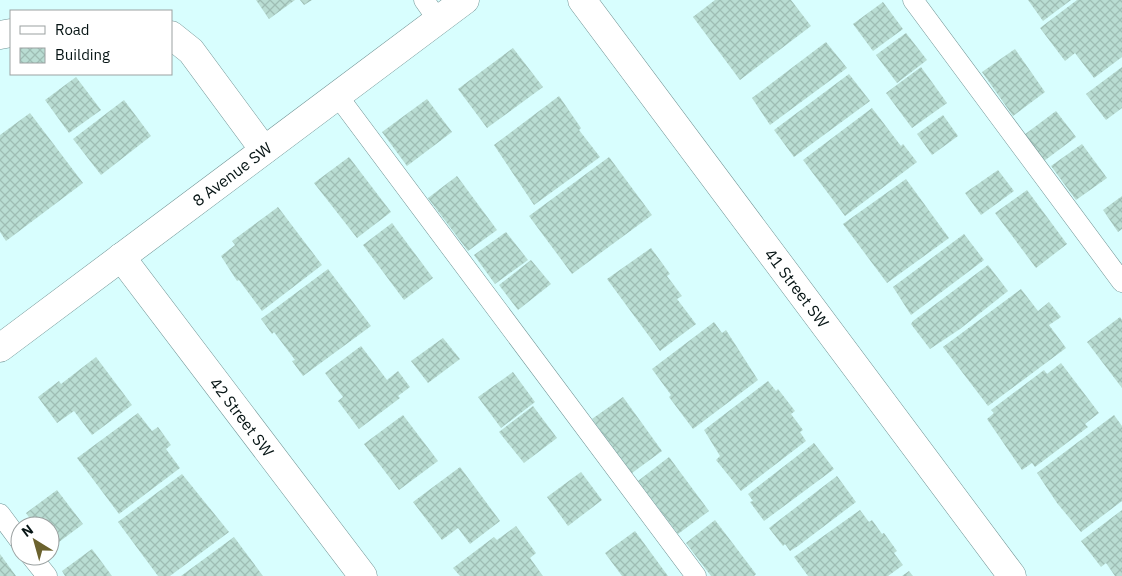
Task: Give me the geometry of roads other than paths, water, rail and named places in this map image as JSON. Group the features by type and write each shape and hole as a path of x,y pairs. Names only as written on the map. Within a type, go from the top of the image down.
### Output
{"street":[{"name":"8 Avenue SW","path":"0,348 337,96 431,10 465,0"},
{"name":"41 Street SW","path":"582,0 1012,576"},
{"path":"172,36 191,51 264,150"},
{"name":"42 Street SW","path":"121,257 363,576"}],"lane":[{"path":"913,0 1122,282"},
{"path":"337,96 696,576"},
{"path":"0,514 10,528"}]}
